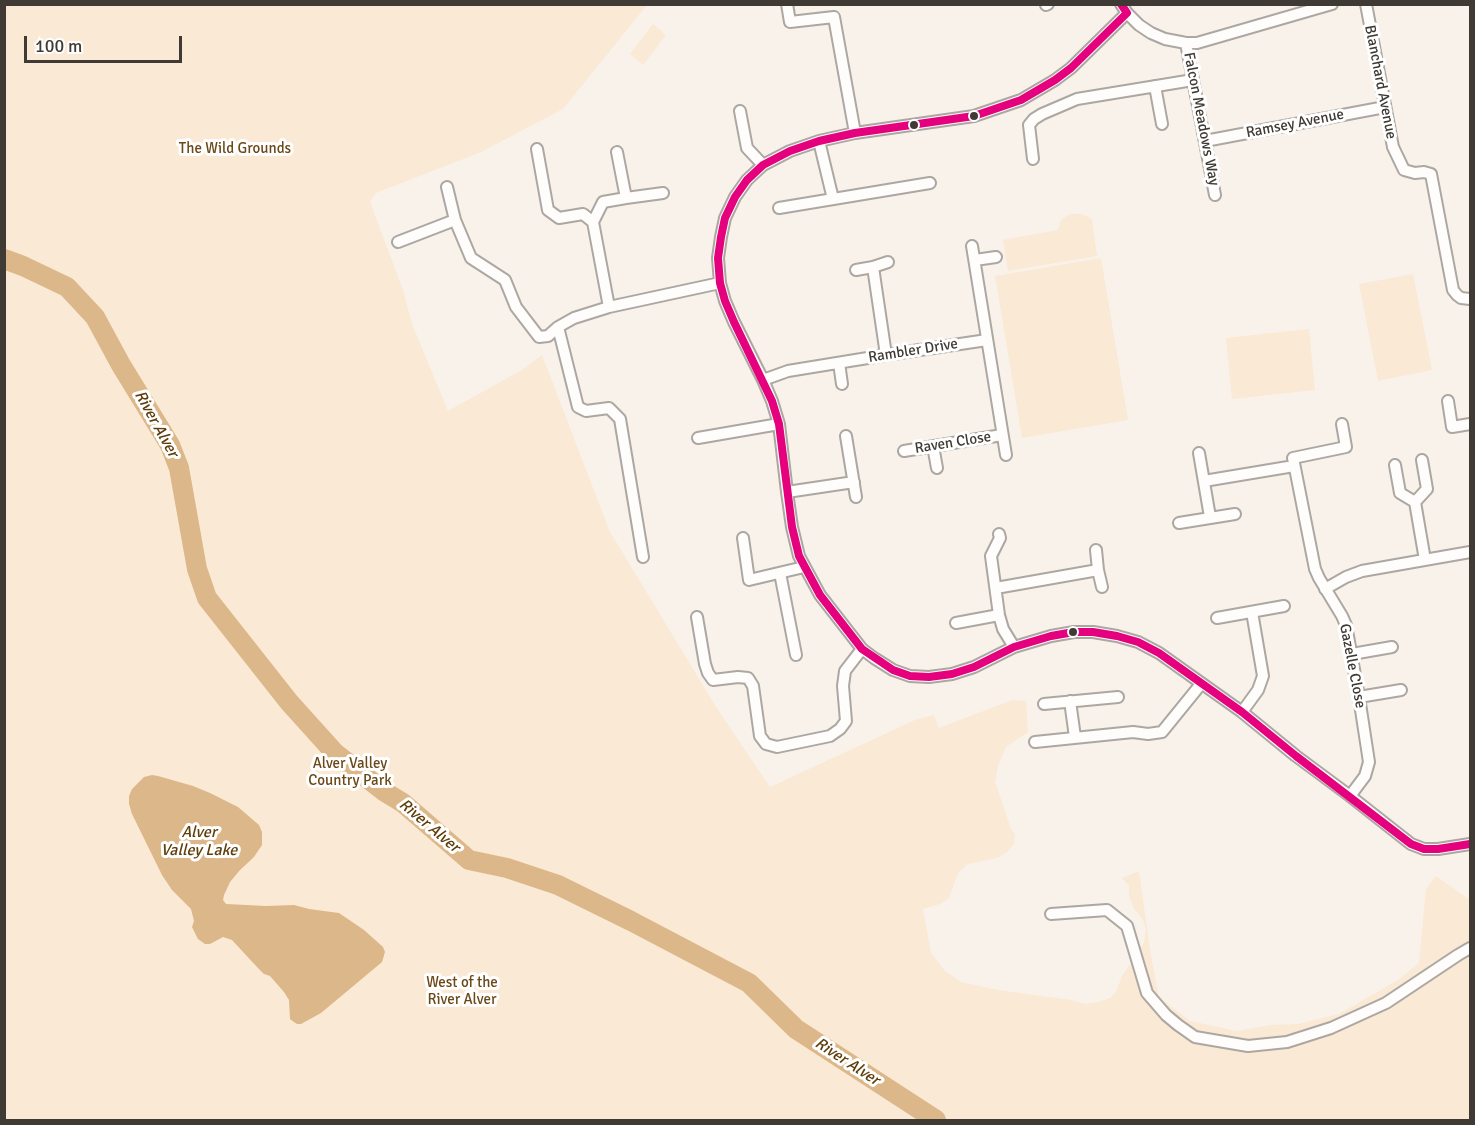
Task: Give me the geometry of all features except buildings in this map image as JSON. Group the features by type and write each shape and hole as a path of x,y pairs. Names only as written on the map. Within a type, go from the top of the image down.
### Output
{"street":[{"path":"787,4 790,22 834,17"},
{"path":"832,4 855,133"},
{"path":"1332,4 1186,44 1151,33 1139,25 1124,9 1071,68 1020,100 974,116 855,133 819,141 790,151 763,165 747,180 735,197 725,218 718,258 720,283 725,301 763,380 779,424 792,527 799,556 820,595 862,648 874,658 893,670 910,676 929,677 952,674 974,667 1014,647 1074,632 1093,632 1138,642 1154,650 1242,712 1411,844 1424,849 1470,844"},
{"name":"Blanchard Avenue","path":"1366,4 1393,147 1404,170 1431,174 1453,290 1461,298 1470,299"},
{"name":"Falcon Meadows Way","path":"1186,44 1215,195"},
{"path":"1033,159 1029,125 1042,114 1077,99 1193,80"},
{"path":"1155,86 1162,124"},
{"name":"Ramsey Avenue","path":"1205,141 1385,107"},
{"path":"740,111 747,148 763,165"},
{"path":"819,141 833,199"},
{"path":"537,149 548,210 559,218 583,214 593,222"},
{"path":"617,152 626,198"},
{"path":"779,208 930,183"},
{"path":"447,187 455,220 471,258 505,279 516,307 539,338 548,336 574,318 609,306 720,283"},
{"path":"609,306 593,222 603,202 663,193"},
{"path":"398,242 455,220"},
{"name":"Raven Close","path":"972,246 1006,455"},
{"path":"975,260 996,257"},
{"path":"856,270 888,262"},
{"path":"873,267 886,355"},
{"path":"558,327 578,407 586,411 609,408 620,419 643,557"},
{"name":"Rambler Drive","path":"763,380 788,371 987,340"},
{"path":"839,363 842,384"},
{"path":"1448,401 1452,427 1470,424"},
{"path":"698,438 779,424"},
{"path":"1204,481 1294,466 1293,459 1346,447 1342,424"},
{"name":"Raven Close","path":"904,451 1002,435"},
{"path":"846,436 856,496"},
{"path":"933,446 937,468"},
{"path":"1199,453 1210,518"},
{"path":"1415,502 1427,489 1422,460"},
{"path":"1395,465 1400,493 1415,502 1425,560"},
{"name":"Gazelle Close","path":"1294,466 1316,569 1346,625 1352,654 1369,762 1365,776 1350,796"},
{"path":"787,492 854,482"},
{"path":"1179,523 1235,514"},
{"path":"999,534 1000,538 991,556 999,615 1003,629 1014,647"},
{"path":"743,538 748,580 804,567"},
{"path":"1096,550 1102,587"},
{"path":"1325,589 1346,577 1377,567 1470,552"},
{"path":"996,588 1098,570"},
{"path":"780,573 796,655"},
{"path":"1217,618 1284,606"},
{"path":"1242,712 1258,690 1263,676 1252,612"},
{"path":"957,623 999,615"},
{"path":"697,617 708,673 713,680 748,678 753,686 760,736 766,744 777,747 830,736 840,729 846,721 843,687 845,670 862,648"},
{"path":"1352,654 1392,647"},
{"path":"1035,742 1133,732 1148,734 1162,732 1201,684"},
{"path":"1359,697 1401,690"},
{"path":"1044,704 1118,697"},
{"path":"1070,702 1075,737"},
{"path":"1051,914 1107,910 1127,926 1147,993 1166,1016 1195,1037 1248,1046 1287,1042 1331,1028 1386,1003 1470,948"}],"green space":[{"name":"Alver Valley Country Park","path":"5,5 647,5 563,109 481,152 376,193 370,202 403,290 412,324 448,411 522,370 542,355 610,532 718,710 770,787 915,720 934,715 939,728 1012,700 1026,701 1028,732 1006,747 998,766 995,782 1015,835 1014,844 997,858 968,864 958,873 949,898 940,904 923,909 931,953 945,971 961,982 1085,1004 1110,998 1116,992 1122,976 1144,943 1146,929 1143,920 1134,909 1129,896 1129,886 1122,878 1139,871 1159,997 1190,1021 1237,1031 1271,1025 1298,1024 1339,1014 1398,980 1419,963 1426,889 1436,876 1470,900 1470,1120 5,1120"},
{"path":"653,24 666,35 643,65 630,54"},
{"path":"1070,214 1082,214 1092,219 1097,256 1008,271 1003,240 1058,230 1061,220"},
{"path":"1101,258 1128,420 1022,438 995,276"},
{"path":"1413,274 1432,370 1378,381 1359,284"},
{"path":"1309,329 1315,390 1232,399 1226,338"}],"water":[{"name":"Alver Valley Lake","path":"152,775 210,793 238,807 259,825 262,832 262,845 230,882 223,900 226,904 294,905 339,913 364,930 383,947 385,952 382,962 321,1013 301,1024 290,1019 289,1000 284,992 232,940 223,937 210,944 205,944 198,939 192,927 194,921 191,909 172,890 162,875 129,804 132,789 144,777"}],"waterway":[{"name":"River Alver","path":"4,259 67,287 95,317 121,365 170,445 179,468 197,569 207,598 289,702 335,753 385,792 403,803 469,860 507,868 558,885 749,983 796,1029 936,1120"}],"transit line":[{"path":"1121,4 1127,13 1071,68 1021,100 974,116 855,133 819,141 790,151 763,165 747,180 735,197 725,218 721,237 718,258 720,283 734,322 772,401 779,424 792,527 799,556 820,595 862,649 893,670 910,676 929,677 952,674 974,667 1014,647 1074,632 1093,632 1138,642 1159,653 1242,712 1411,844 1424,849 1470,844"}],"park label":[{"name":"The Wild Grounds","path":"235,149"},
{"name":"West of the River Alver","path":"462,992"}]}
